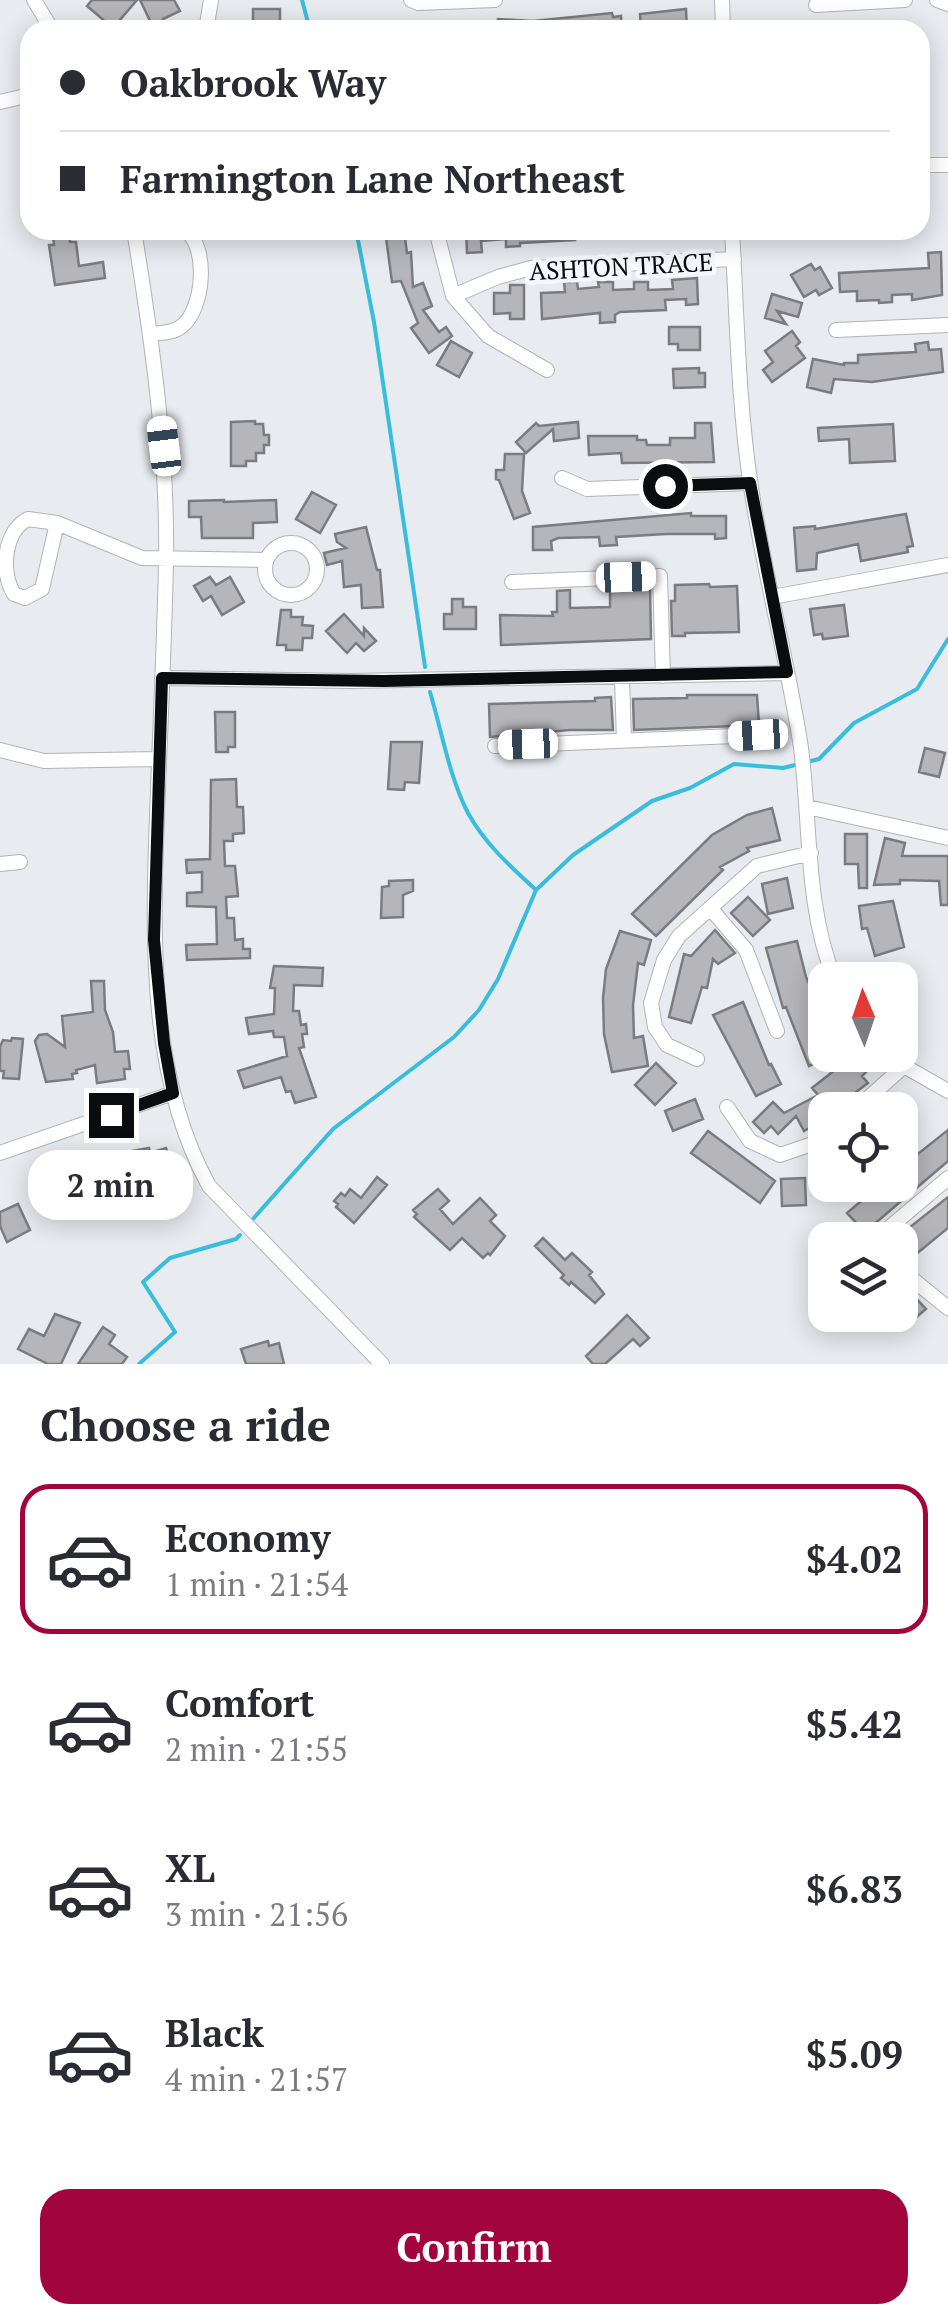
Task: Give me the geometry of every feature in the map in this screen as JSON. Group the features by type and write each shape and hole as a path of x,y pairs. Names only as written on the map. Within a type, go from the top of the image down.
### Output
{"street":[{"path":"410,0 494,0"},
{"path":"816,5 904,0"},
{"path":"937,0 948,4"},
{"path":"136,240 164,446 166,560 154,940 173,1093 193,1157 210,1186 382,1364"},
{"path":"151,334 184,326 197,298 201,260 194,240"},
{"path":"439,240 454,296 488,336 547,370"},
{"path":"733,240 750,483 800,747 816,916 827,962"},
{"name":"ASHTON TRACE","path":"454,296 530,268 734,259"},
{"path":"836,330 948,326"},
{"path":"562,478 587,489 750,483"},
{"path":"57,523 42,588 25,598 14,594 4,575 9,536 15,526 28,519 57,523 142,558 266,560"},
{"path":"772,597 948,565"},
{"path":"512,582 660,576 663,676"},
{"path":"162,678 352,681 787,672"},
{"path":"622,677 624,740"},
{"path":"495,746 758,735"},
{"path":"0,750 44,761 158,759"},
{"path":"806,800 948,838"},
{"path":"697,1059 667,1044 655,1027 651,1002 664,960 679,936 757,866 811,853"},
{"path":"0,864 20,862"},
{"path":"712,909 746,950 777,1031"},
{"path":"874,1092 897,1072"},
{"path":"914,1072 948,1092"},
{"path":"0,1153 173,1093"},
{"path":"726,1108 750,1142 780,1155 808,1145"},
{"path":"897,1222 948,1178"},
{"path":"918,1284 948,1308"}],"building":[{"path":"92,0 137,0 120,20 104,20 87,6"},
{"path":"140,0 174,0 180,11 163,20 150,20"},
{"path":"253,9 280,9 280,20 253,20"},
{"path":"686,9 687,20 640,20 640,14"},
{"path":"612,13 613,17 621,16 621,20 543,20"},
{"path":"53,240 76,242 79,266 103,262 105,278 55,285 49,245 54,245"},
{"path":"386,240 405,240 407,253 411,252 413,287 423,283 432,306 423,310 439,332 446,327 452,336 429,353 411,328 418,323 401,281 392,282"},
{"path":"466,240 494,240 481,241 482,252 467,253"},
{"path":"506,240 575,240 520,243 506,247"},
{"path":"941,252 942,295 912,300 912,294 892,295 892,302 879,303 857,301 857,291 840,292 839,273 929,268 928,253"},
{"path":"811,264 815,270 820,267 832,288 804,297 791,275"},
{"path":"697,278 698,304 686,305 686,299 665,300 666,310 620,312 615,315 615,322 600,323 600,313 542,319 541,293 565,292 564,282 577,282 578,289 613,282 613,290 634,289 634,282 648,282 648,290 673,289 672,280"},
{"path":"510,285 524,285 524,319 510,319 510,313 494,314 494,293 510,293"},
{"path":"772,294 802,303 798,317 777,311 786,324 765,318"},
{"path":"669,327 700,327 700,350 678,350 678,344 669,344"},
{"path":"792,331 805,358 772,382 763,370 773,362 765,351"},
{"path":"451,341 472,353 459,377 437,365"},
{"path":"928,342 929,350 941,349 943,372 872,382 834,379 831,393 807,387 813,359 844,365 858,363 858,355 916,352 915,344"},
{"path":"699,368 699,373 705,373 705,387 674,388 673,369"},
{"path":"231,422 263,424 269,445 264,445 264,453 256,453 256,461 231,466"},
{"path":"578,422 579,438 554,441 553,429 526,453 516,442 536,423 539,426"},
{"path":"695,423 711,423 714,462 622,463 621,453 589,455 588,436 637,436 637,440 646,440 647,445 670,445 670,438 695,438"},
{"path":"893,424 895,461 850,463 849,439 819,441 818,428"},
{"path":"505,454 524,454 522,491 530,513 514,519 496,479 496,470 504,470"},
{"path":"312,492 336,505 320,533 296,519"},
{"path":"276,500 277,522 253,523 253,538 202,538 201,517 189,517 189,501"},
{"path":"691,513 726,516 726,538 715,539 715,534 616,537 617,545 600,546 599,537 558,538 551,541 552,550 533,550 533,527"},
{"path":"906,514 913,546 907,547 908,552 861,561 858,544 817,553 816,569 797,571 794,528 815,529"},
{"path":"366,527 380,570 383,607 362,608 361,585 344,587 342,561 327,565 324,553 346,548 337,542 335,534"},
{"path":"210,577 216,585 230,577 244,602 222,615 211,596 203,601 194,586"},
{"path":"675,585 737,586 739,632 672,636 671,601 675,601"},
{"path":"650,587 651,639 501,645 500,615 553,616 552,612 557,612 557,591 570,590 570,608 610,607 610,589"},
{"path":"452,599 463,599 463,607 476,607 476,629 444,629 444,614 452,614"},
{"path":"844,605 848,636 823,639 822,634 814,635 810,609"},
{"path":"281,610 291,610 291,617 303,617 302,625 313,626 312,638 303,638 302,650 286,650 286,645 277,645"},
{"path":"344,614 364,636 364,628 376,641 364,651 356,643 347,653 326,631"},
{"path":"757,695 759,725 634,730 633,699"},
{"path":"611,697 613,730 490,737 489,704 595,701"},
{"path":"215,712 235,712 235,747 228,747 228,752 216,752"},
{"path":"391,742 422,742 419,783 405,782 404,790 388,789"},
{"path":"925,748 945,753 939,777 919,772"},
{"path":"236,779 237,807 243,807 244,833 233,834 233,841 224,841 225,866 235,866 238,896 226,897 227,918 234,918 235,940 243,939 243,949 250,949 250,958 187,960 186,945 217,944 216,907 187,906 187,893 202,892 202,872 187,873 186,860 210,859 211,780"},
{"path":"772,808 780,840 747,848 749,851 720,867 723,870 656,936 632,914 712,835 747,815"},
{"path":"845,834 867,834 867,888 859,888 858,864 845,864"},
{"path":"885,838 905,843 902,856 948,856 948,905 941,905 939,881 900,880 900,884 874,885"},
{"path":"787,878 793,908 768,914 762,884"},
{"path":"413,880 413,891 403,895 403,917 381,918 382,887 389,886 389,881"},
{"path":"748,897 770,920 753,936 731,913"},
{"path":"893,901 904,947 875,956 867,928 862,929 859,906"},
{"path":"715,930 735,953 718,964 713,959 707,988 702,987 691,1023 669,1017 684,954 691,956"},
{"path":"620,931 651,940 644,965 638,963 633,1005 634,1038 643,1036 648,1066 612,1072 604,1034 603,998 606,969"},
{"path":"797,941 808,981 808,1063 786,1007 783,1008 766,948"},
{"path":"274,966 323,968 322,986 294,985 293,1011 299,1011 307,1034 302,1034 304,1047 299,1048 316,1097 295,1103 281,1077 244,1088 238,1071 287,1056 284,1037 274,1037 273,1031 249,1034 246,1018 274,1014 275,988 270,988"},
{"path":"91,981 104,981 105,1010 115,1052 128,1051 130,1069 124,1069 125,1079 97,1083 95,1065 76,1070 73,1079 46,1082 35,1041 39,1035 47,1034 65,1047 62,1016 93,1012"},
{"path":"743,1002 781,1084 756,1096 713,1015"},
{"path":"23,1039 19,1079 3,1078 4,1071 0,1071 0,1047 3,1040"},
{"path":"656,1063 676,1083 655,1105 635,1085"},
{"path":"832,1072 866,1072 862,1076 868,1083 856,1092 815,1092 812,1088"},
{"path":"695,1099 703,1119 673,1131 665,1111"},
{"path":"808,1100 808,1129 804,1131 796,1116 778,1134 771,1126 764,1133 753,1122 773,1102 784,1113"},
{"path":"948,1130 948,1161 918,1187 918,1154"},
{"path":"708,1131 775,1181 760,1203 691,1153"},
{"path":"149,1148 150,1153 166,1148 170,1160 159,1163 175,1204 160,1208 149,1180 137,1184 133,1171 128,1172 127,1152"},
{"path":"100,1163 109,1176 115,1202 91,1208 82,1172 84,1167"},
{"path":"64,1176 72,1203 46,1214 43,1203 36,1205 31,1188"},
{"path":"377,1177 387,1185 354,1223 334,1201 350,1189 361,1198"},
{"path":"805,1178 806,1205 782,1206 781,1179"},
{"path":"438,1189 449,1201 440,1209 453,1224 480,1198 496,1215 490,1221 505,1236 490,1255 483,1258 462,1238 450,1250 414,1217 417,1214 413,1210"},
{"path":"948,1197 948,1228 918,1253 916,1222"},
{"path":"860,1202 900,1202 877,1222 856,1222 847,1213"},
{"path":"18,1204 30,1230 7,1242 0,1226 0,1212"},
{"path":"543,1238 565,1260 572,1253 592,1272 589,1275 604,1294 595,1303 561,1278 564,1275 535,1246"},
{"path":"55,1314 80,1323 61,1364 48,1364 18,1349 29,1329 44,1336"},
{"path":"627,1315 649,1338 640,1346 633,1339 605,1364 593,1364 586,1356"},
{"path":"103,1327 115,1335 109,1344 127,1357 122,1364 78,1364"},
{"path":"268,1341 269,1346 279,1343 284,1364 246,1364 241,1349"}],"waterway":[{"path":"302,0 307,20"},
{"path":"358,240 374,322 425,667"},
{"path":"253,1219 333,1129 454,1037 479,1010 498,979 536,890 573,855 652,801 690,788 734,764 783,768 819,759 854,723 917,689 948,639"},
{"path":"430,692 451,769 468,813 490,845 536,890"},
{"path":"139,1364 175,1332 143,1282 170,1258 240,1235"}],"route":[{"path":"111,1115 173,1093 154,940 162,678 513,680 787,672 750,483 665,486"}]}
